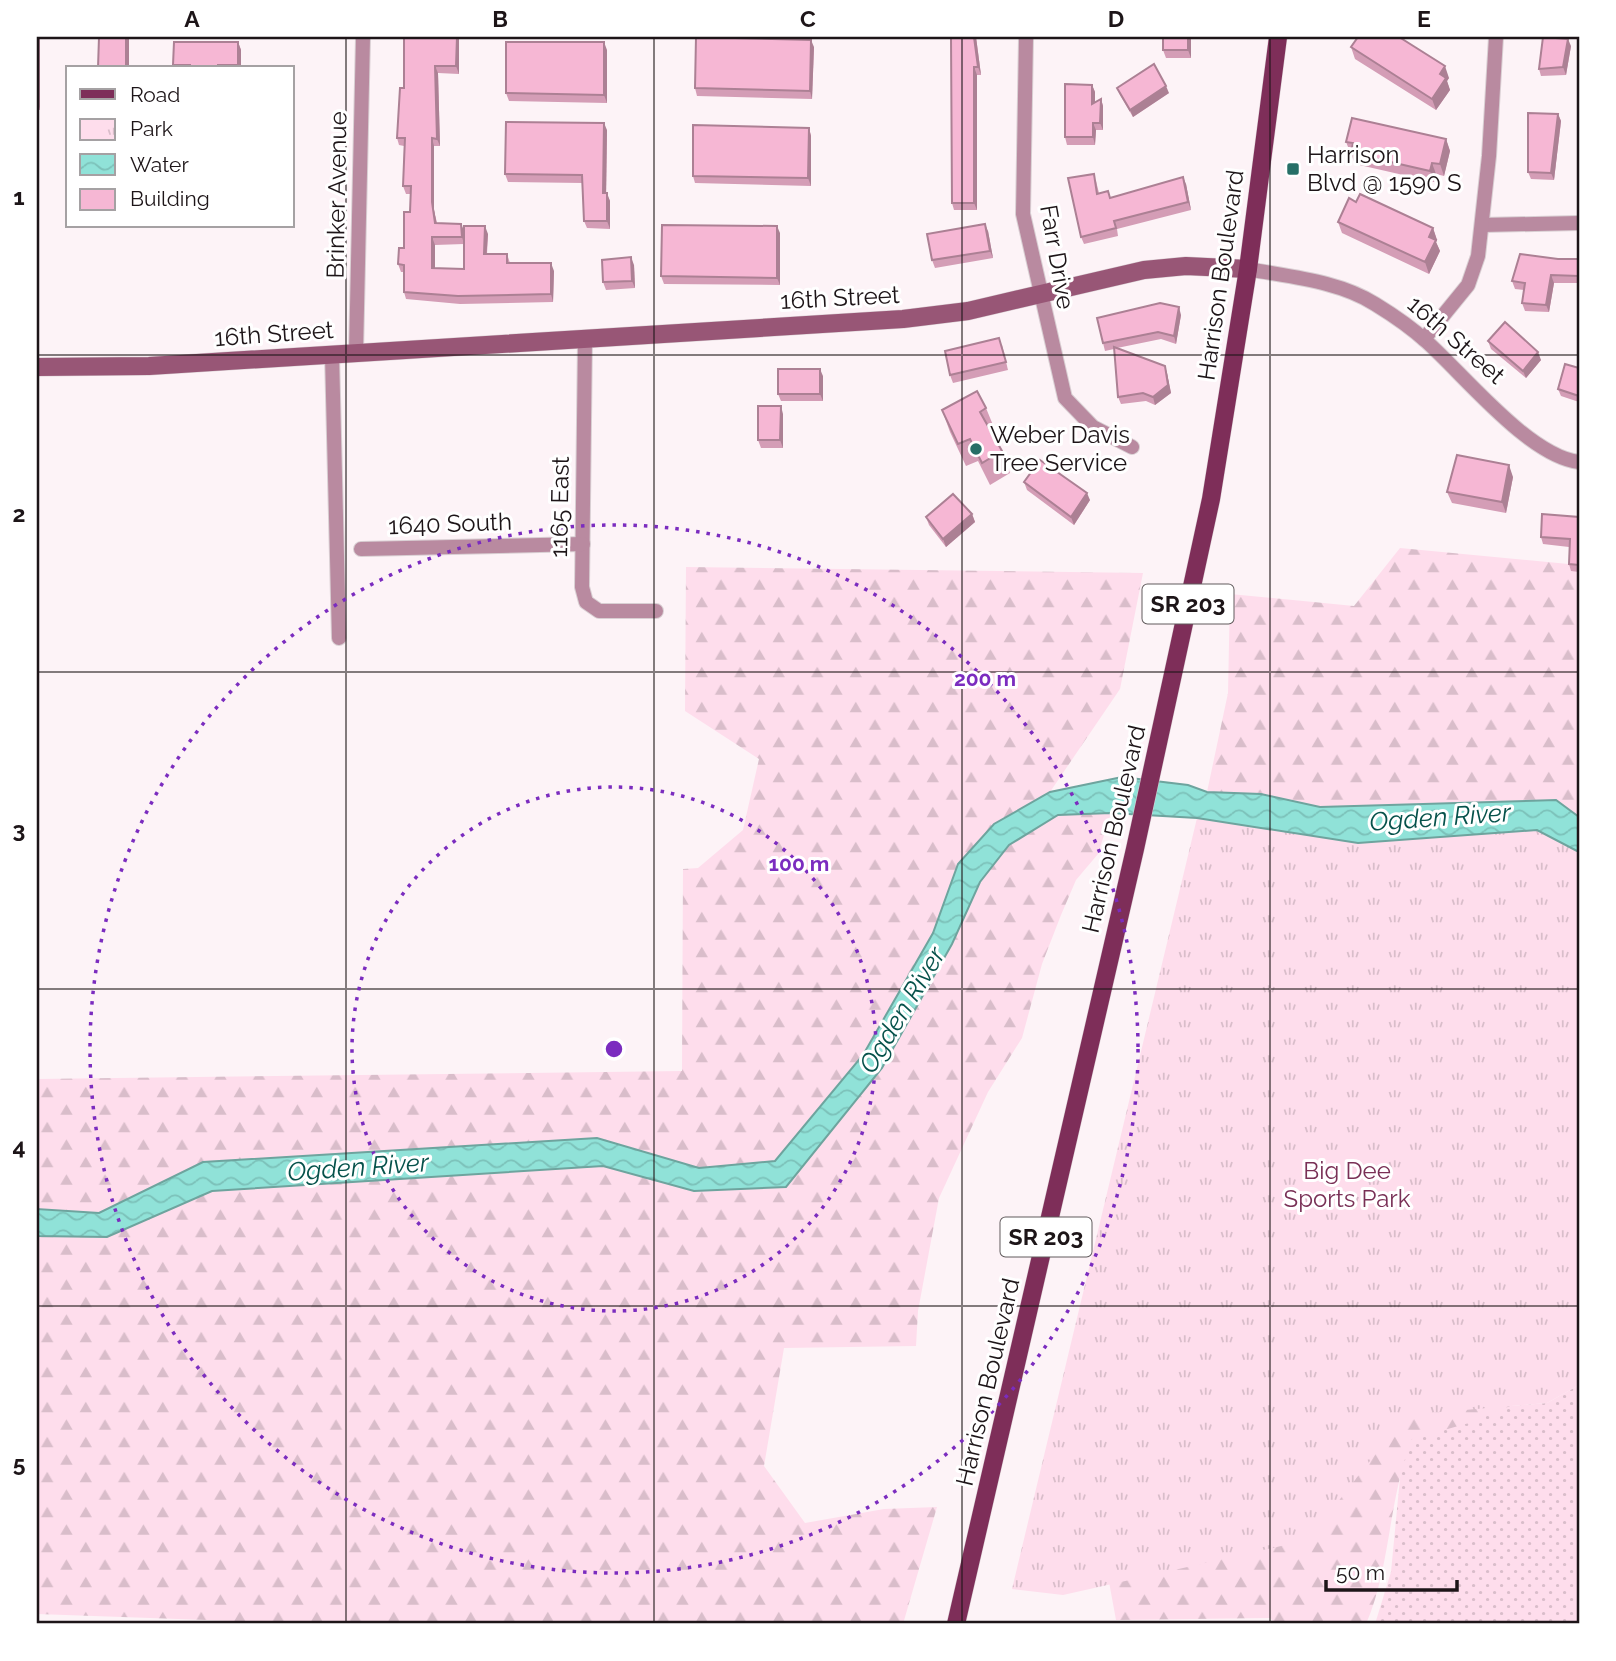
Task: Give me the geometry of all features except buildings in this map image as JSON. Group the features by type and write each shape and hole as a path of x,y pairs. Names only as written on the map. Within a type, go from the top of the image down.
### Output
{"main road":[{"name":"Harrison Boulevard","path":"956,1624 1135,849 1212,499 1248,269 1278,37"}],"street":[{"name":"Brinker Avenue","path":"356,353 363,37"},
{"name":"Farr Drive","path":"1026,37 1023,214 1065,398 1093,427 1132,447"},
{"path":"1424,339 1468,285 1478,256 1496,37"},
{"path":"1482,225 1579,223"},
{"name":"16th Street","path":"37,367 149,366 903,319 968,311 1144,270 1186,266 1248,269 1342,289 1373,303 1424,339 1531,441 1569,461 1579,462"},
{"name":"1165 East","path":"585,338 582,587 586,602 591,608 656,611"},
{"path":"332,355 339,638"},
{"name":"1640 South","path":"361,549 583,544"}],"green space":[{"path":"1400,548 1579,565 1579,817 1556,800 1320,807 1261,794 1207,792 1228,693 1230,594 1354,606"},
{"path":"686,567 1143,573 1120,689 1050,792 994,824 958,864 933,933 863,1055 775,1161 699,1168 597,1138 203,1162 99,1213 37,1209 37,1079 682,1071 683,869 698,868 743,830 759,759 685,711"},
{"path":"1111,813 1098,854 1076,880 1061,915 1042,964 1022,1038 988,1092 939,1198 918,1311 916,1346 784,1348 764,1466 805,1523 884,1509 937,1507 903,1624 322,1624 37,1614 37,1236 107,1237 212,1191 603,1166 694,1191 786,1187 882,1068 952,944 980,883 1009,845 1058,815"},
{"name":"Big Dee Sports Park","path":"1197,818 1358,843 1537,830 1579,852 1579,1385 1547,1403 1406,1415 1308,1540 1063,1595 1012,1589"},
{"path":"1114,1304 1537,1395 1469,1423 1412,1439 1398,1485 1380,1579 1366,1624 1276,1624 1270,1618 1116,1620 1107,1571"},
{"path":"1579,1385 1579,1624 1375,1624 1391,1572 1406,1415 1547,1403"}],"water":[{"name":"Ogden River","path":"1122,777 1188,785 1207,792 1261,794 1320,807 1556,800 1579,817 1579,852 1537,830 1358,843 1197,818 1111,813 1058,815 1009,845 980,882 952,944 882,1068 786,1187 694,1191 603,1166 212,1191 107,1237 37,1236 37,1209 99,1213 203,1162 597,1138 699,1168 775,1161 863,1055 933,933 958,864 994,824 1050,792"}],"place":[{"name":"Harrison Blvd @ 1590 S","path":"1293,169"},
{"name":"Weber Davis Tree Service","path":"976,449"}]}
